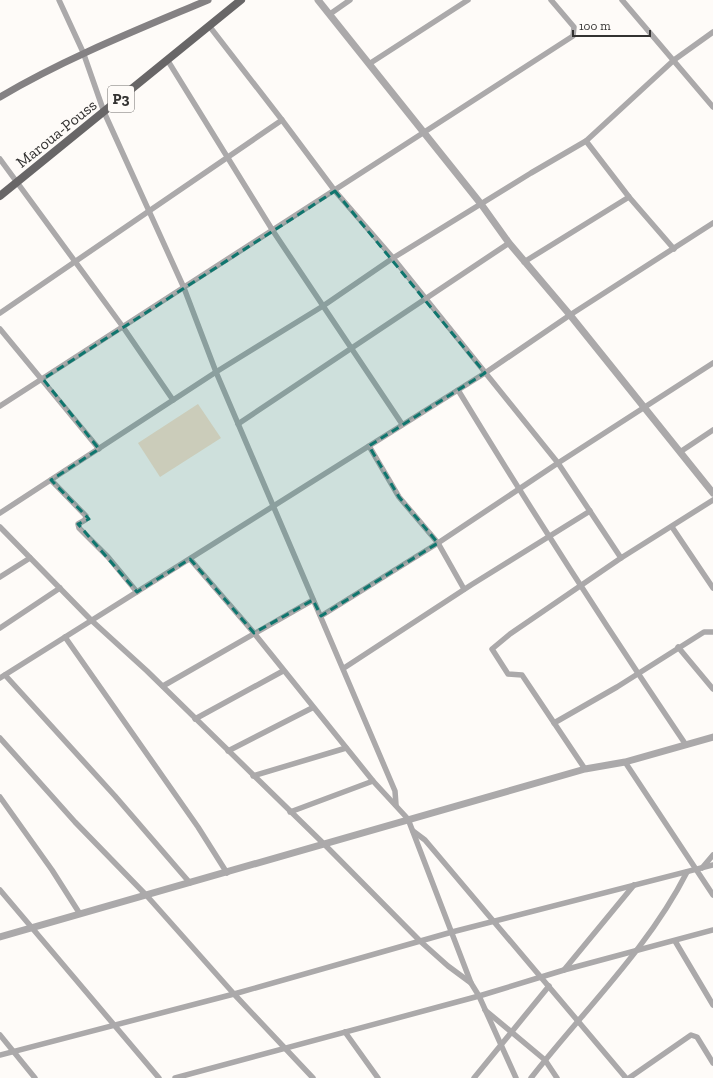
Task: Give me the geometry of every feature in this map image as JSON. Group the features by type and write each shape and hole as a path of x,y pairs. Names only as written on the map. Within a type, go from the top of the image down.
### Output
{"main road":[{"path":"0,97 30,79 83,52 208,0"},
{"name":"Maroua-Pouss","path":"0,196 210,27 241,0"}],"street":[{"path":"59,0 83,52 104,112 150,210 184,288 216,372 344,668 395,791 396,805"},
{"path":"318,0 481,204 524,262 570,315 713,492"},
{"path":"330,14 350,0"},
{"path":"370,64 468,0"},
{"path":"0,406 573,36 574,27 551,0"},
{"path":"623,0 713,107"},
{"path":"210,27 335,191 393,258 558,463 621,558"},
{"path":"0,513 216,372 323,306 393,258 586,141 674,60 713,32"},
{"path":"168,61 227,159 273,231 402,424"},
{"path":"0,313 282,120"},
{"path":"586,141 629,197 674,249"},
{"path":"0,159 123,327 174,400"},
{"path":"524,262 629,197"},
{"path":"190,884 110,790 2,676 485,373 570,315 713,223"},
{"path":"238,424 509,243"},
{"path":"0,329 43,379 99,449"},
{"path":"321,616 438,543 558,463 713,363"},
{"path":"458,390 518,490 550,536 580,586 686,745"},
{"path":"680,452 713,430"},
{"path":"369,446 399,497 438,543 464,589"},
{"path":"51,480 86,516 85,520 78,524 79,528 108,557 137,592"},
{"path":"585,769 522,675 508,674 492,649 510,634 621,558 713,500"},
{"path":"344,668 464,589 590,511"},
{"path":"0,527 91,620 163,686 194,719 324,844 420,941 448,966 471,983"},
{"path":"672,527 713,588"},
{"path":"0,577 30,558"},
{"path":"190,559 254,633 312,708 372,781 408,819 471,983 516,1078"},
{"path":"0,628 60,588"},
{"path":"163,686 314,600"},
{"path":"554,723 638,674 678,647 704,632 713,632"},
{"path":"65,637 198,827 226,873"},
{"path":"678,647 713,689"},
{"path":"194,719 283,671"},
{"path":"228,751 312,708"},
{"path":"0,738 75,822 147,896 234,994 286,1048 311,1078"},
{"path":"0,937 190,884 408,819 585,769 625,762 713,738"},
{"path":"253,776 346,748"},
{"path":"625,762 699,868 713,895"},
{"path":"290,812 372,781"},
{"path":"0,797 52,870 80,914"},
{"path":"412,830 425,840 626,1078"},
{"path":"699,868 713,855"},
{"path":"0,1055 234,994 452,932 713,865"},
{"path":"531,1078 637,950 669,904 687,872"},
{"path":"564,970 634,885"},
{"path":"0,890 113,1026 159,1078"},
{"path":"175,1078 478,996 564,970 713,930"},
{"path":"675,941 713,1005"},
{"path":"474,1078 549,986"},
{"path":"484,1009 545,1060 557,1078"},
{"path":"345,1032 378,1078"},
{"path":"0,1035 35,1078"},
{"path":"629,1078 691,1035 697,1037 713,1063"}],"highlighted area":[{"path":"335,191 485,373 369,446 399,497 438,543 321,616 313,600 254,633 190,559 137,592 78,524 89,519 51,480 99,449 43,379"}],"shaded area":[{"path":"198,404 221,438 160,477 138,443"}]}
